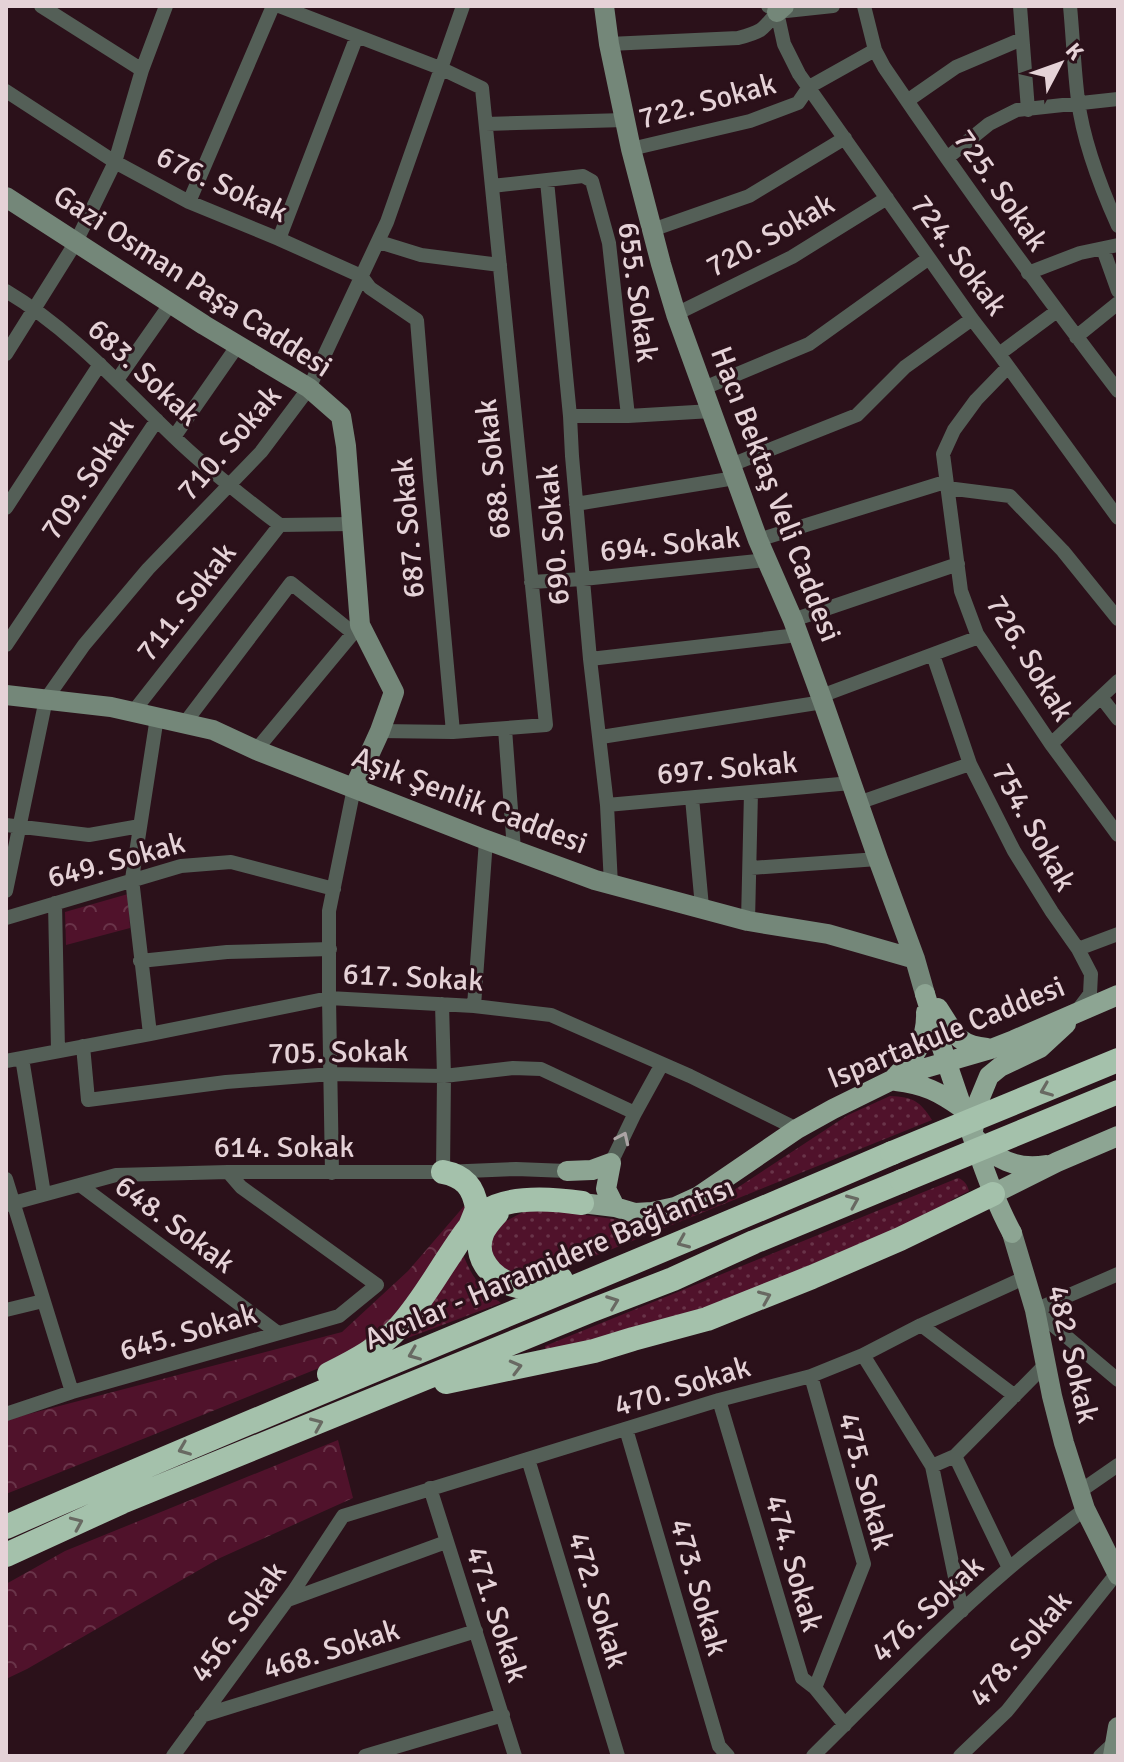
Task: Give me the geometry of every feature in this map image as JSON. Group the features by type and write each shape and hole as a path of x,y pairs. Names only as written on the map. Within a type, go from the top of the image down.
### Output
{"highway":[{"name":"Avcılar - Haramidere Bağlantısı","path":"6,1527 173,1453 1118,1060"},
{"name":"Avcılar - Haramidere Bağlantısı","path":"6,1555 122,1502 673,1279 754,1242 1118,1092"},
{"path":"443,1172 455,1175 471,1189 477,1209 469,1229"},
{"path":"412,1384 443,1383 594,1351 707,1319 900,1239 993,1194"},
{"path":"256,1419 283,1398 370,1352 386,1339 402,1324 469,1229 487,1211 512,1202 560,1200 582,1203"},
{"path":"512,1202 490,1222 480,1245 487,1268 498,1279 513,1286 550,1283 600,1265 641,1259"}],"main road":[{"path":"925,994 954,1035 970,1047 991,1049"},
{"path":"925,994 993,1194 1012,1233"},
{"path":"892,1080 908,1065 921,1046 926,1026 925,994"},
{"name":"Ispartakule Caddesi","path":"582,1203 610,1198 635,1213 675,1207 699,1196 797,1129 892,1080 991,1049 1118,995"},
{"path":"972,1135 977,1105 989,1076 1000,1067 1040,1048 1075,1014"},
{"path":"892,1080 929,1088 962,1108"},
{"path":"972,1135 991,1154 1017,1165 1030,1167 1057,1162"},
{"path":"993,1194 1118,1136"},
{"path":"567,1171 592,1170 611,1163 610,1198"},
{"path":"567,1171 610,1198"},
{"path":"1012,1233 1010,1220 1024,1178"}],"street":[{"path":"41,6 142,70"},
{"path":"6,354 76,242 115,162 142,70 166,6"},
{"path":"189,202 276,6 440,68"},
{"name":"710. Sokak","path":"46,699 84,645 148,569 261,452 309,388 379,242 463,6"},
{"name":"Hacı Bektaş Veli Caddesi","path":"604,6 631,149 676,314 758,540 822,699 925,994"},
{"path":"609,44 738,38 758,33 766,27 776,8 833,6"},
{"name":"725. Sokak","path":"864,6 875,50 907,101 1028,273 1118,391"},
{"path":"1020,6 1028,110"},
{"path":"1070,6 1078,102 1090,149 1118,226"},
{"name":"724. Sokak","path":"776,8 784,44 799,74 972,319 1118,518"},
{"path":"279,239 357,36"},
{"path":"907,101 956,67 1022,39"},
{"name":"722. Sokak","path":"631,149 750,121 798,103 809,87 875,50"},
{"name":"688. Sokak","path":"380,731 453,732 546,725 482,88 440,68"},
{"name":"676. Sokak","path":"6,91 115,162 189,202 361,276 370,288 417,320"},
{"path":"947,158 989,124 1017,110 1118,99"},
{"path":"486,124 625,120"},
{"path":"652,230 749,196 845,138"},
{"name":"655. Sokak","path":"492,186 583,176 592,181 609,243 628,416"},
{"name":"690. Sokak","path":"547,181 590,659 601,737 611,885"},
{"name":"Gazi Osman Paşa Caddesi","path":"6,197 309,388 341,416 346,446 356,629 394,692 354,788"},
{"name":"720. Sokak","path":"676,314 792,257 887,198"},
{"path":"379,242 421,255 500,265"},
{"path":"1028,273 1080,253 1118,245"},
{"path":"1103,249 1118,291"},
{"path":"704,388 809,344 929,258"},
{"name":"683. Sokak","path":"6,291 35,309 100,364 174,437 280,525"},
{"path":"117,380 171,303"},
{"path":"1076,337 1118,303"},
{"path":"999,354 1057,311"},
{"path":"576,504 733,472 857,415 905,367 972,319"},
{"name":"687. Sokak","path":"417,320 453,732"},
{"path":"174,437 238,345"},
{"path":"6,508 100,364"},
{"name":"726. Sokak","path":"1008,367 976,400 954,430 943,454 961,591 979,637 1051,744 1118,835"},
{"path":"570,416 712,411"},
{"name":"709. Sokak","path":"6,645 157,420"},
{"path":"758,540 946,485 1010,496 1063,551 1118,619"},
{"path":"280,525 351,524"},
{"name":"711. Sokak","path":"133,712 280,525"},
{"name":"694. Sokak","path":"531,582 766,560"},
{"path":"590,659 796,628 958,564"},
{"path":"184,724 291,583 356,629 256,750"},
{"path":"601,737 822,699 979,637"},
{"name":"754. Sokak","path":"933,655 970,764 1014,851 1091,974 1090,994 1075,1014"},
{"path":"1051,744 1118,681"},
{"name":"Aşık Şenlik Caddesi","path":"6,695 111,707 213,730 256,750 486,840 611,885 748,921 828,934 915,959"},
{"path":"1101,697 1118,719"},
{"path":"6,891 12,826 46,699"},
{"path":"150,1034 132,879 157,717"},
{"path":"505,729 514,850"},
{"path":"858,803 970,764"},
{"name":"697. Sokak","path":"607,805 851,783"},
{"path":"332,1173 329,911 354,788"},
{"path":"748,921 751,792"},
{"path":"692,798 702,907"},
{"path":"12,826 89,835 140,826"},
{"path":"474,1006 486,840"},
{"path":"751,868 878,859"},
{"name":"649. Sokak","path":"6,918 181,866 231,862 334,889"},
{"path":"55,903 58,1050"},
{"path":"1078,949 1118,934"},
{"path":"140,961 227,952 330,949"},
{"name":"617. Sokak","path":"6,1061 329,998 474,1006 551,1015 797,1129"},
{"path":"442,1004 443,1172"},
{"name":"705. Sokak","path":"83,1046 88,1100 226,1082 332,1074 444,1076 513,1068 541,1069 635,1113"},
{"path":"22,1058 44,1194"},
{"path":"611,1163 662,1064"},
{"name":"614. Sokak","path":"10,1204 116,1175 516,1169 567,1171"},
{"name":"645. Sokak","path":"6,1414 72,1392 339,1316 377,1285 241,1187 228,1172"},
{"path":"6,1179 10,1204 72,1392"},
{"name":"648. Sokak","path":"80,1185 278,1333"},
{"name":"482. Sokak","path":"1012,1233 1035,1310 1064,1443 1082,1501 1117,1574"},
{"path":"1118,1274 1035,1310 1118,1380"},
{"name":"470. Sokak","path":"343,1516 719,1400 811,1376 863,1355 1024,1278"},
{"path":"6,1310 43,1301"},
{"path":"921,1325 1015,1396"},
{"path":"863,1355 932,1466 962,1611"},
{"path":"932,1466 955,1456 1046,1364"},
{"name":"475. Sokak","path":"811,1376 864,1564 815,1688"},
{"name":"474. Sokak","path":"719,1400 802,1678 815,1688 845,1725"},
{"name":"473. Sokak","path":"626,1429 719,1753"},
{"path":"955,1456 1009,1568"},
{"name":"472. Sokak","path":"528,1459 618,1756"},
{"name":"476. Sokak","path":"813,1756 917,1652 1118,1465"},
{"name":"471. Sokak","path":"430,1488 515,1756"},
{"name":"456. Sokak","path":"173,1756 287,1600 343,1516"},
{"path":"287,1600 446,1542"},
{"name":"478. Sokak","path":"960,1756 1007,1711 1117,1574"},
{"name":"468. Sokak","path":"201,1716 476,1631"},
{"path":"365,1756 503,1715"}],"green space":[{"path":"128,894 130,928 66,945 65,912"},
{"path":"890,1096 915,1101 932,1120 538,1279 509,1272 493,1259 493,1231 523,1212 544,1209 627,1221 660,1220 699,1213 848,1115"},
{"path":"958,1178 969,1191 951,1200 951,1206 717,1304 602,1339 545,1350 545,1346"},
{"path":"465,1205 465,1218 389,1325 344,1358 6,1494 6,1420 342,1332 408,1271"},
{"path":"462,1252 477,1281 501,1303 405,1339"},
{"path":"338,1440 353,1498 220,1558 6,1679 6,1584 65,1551"}]}
